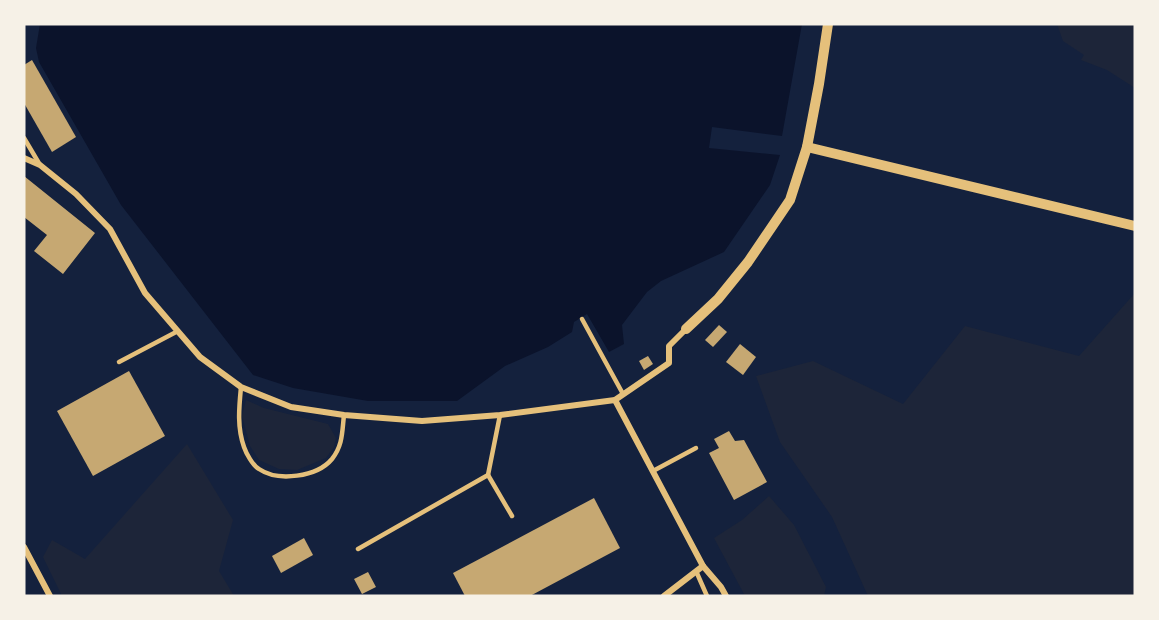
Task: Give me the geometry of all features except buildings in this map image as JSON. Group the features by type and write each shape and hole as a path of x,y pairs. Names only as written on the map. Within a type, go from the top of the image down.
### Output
{"street":[{"path":"24,158 40,165 76,194 110,229 145,293 200,357 241,387 291,407 344,415 422,421 500,415 615,400 669,363 669,346 718,299 748,262 790,200 807,147 828,24"},
{"path":"807,147 1135,226"},
{"path":"615,400 703,566 726,596"},
{"path":"24,547 50,596"},
{"path":"664,596 703,566"}],"lane":[{"path":"24,138 40,165"},
{"path":"582,320 623,394"},
{"path":"120,362 178,331"},
{"path":"241,387 238,420 244,449 258,469 280,477 310,474 330,461 341,444 344,415"},
{"path":"500,415 488,474 512,516"},
{"path":"653,471 696,448"},
{"path":"358,549 488,474"},
{"path":"696,571 707,596"}],"shaded area":[{"path":"40,24 802,24 782,136 712,127 709,148 780,155 770,185 724,252 661,281 647,292 622,325 624,344 609,352 587,314 574,322 572,332 548,347 505,366 457,401 368,401 293,388 253,375 121,205 39,62 36,48"},
{"path":"1057,24 1135,24 1135,88 1107,70 1081,60 1084,55 1063,41"},
{"path":"1135,293 1135,596 868,596 832,517 780,442 756,376 813,361 903,404 965,326 1079,356"},
{"path":"246,400 264,408 328,424 336,438 334,447 326,458 297,470 279,469 259,460 250,446 242,416"},
{"path":"187,444 233,520 219,571 234,596 62,596 43,557 52,540 85,559"},
{"path":"769,496 794,525 826,587 824,596 745,596 714,538 742,520"}]}
